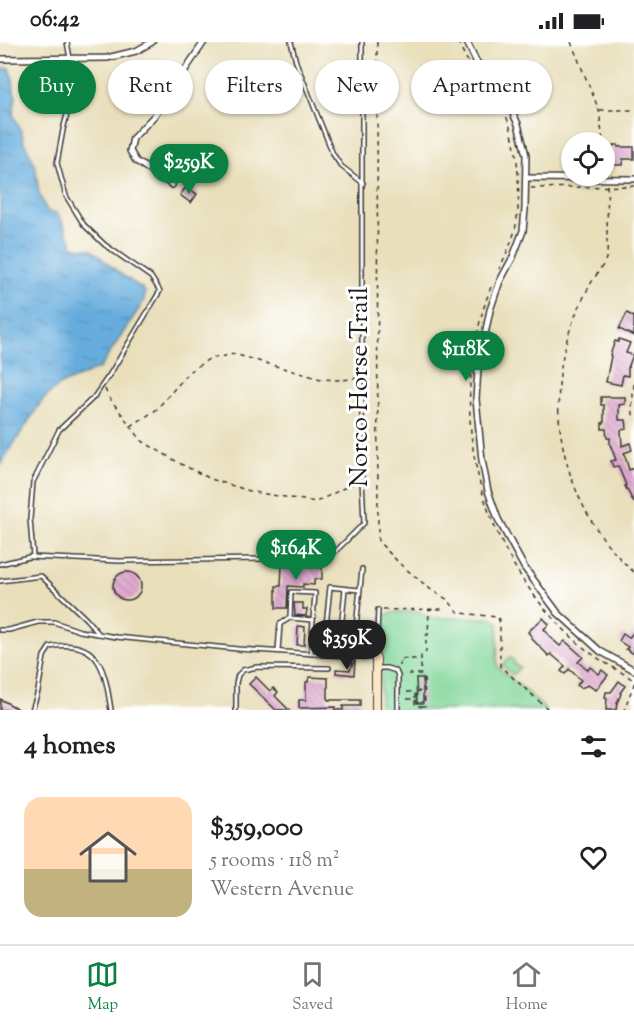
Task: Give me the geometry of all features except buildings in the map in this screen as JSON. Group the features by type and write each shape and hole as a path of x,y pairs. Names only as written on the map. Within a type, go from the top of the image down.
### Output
{"street":[{"path":"0,59 107,58 136,51 152,42"},
{"path":"171,185 136,161 130,151 133,138 154,116 204,42"},
{"path":"467,42 476,61 508,103 519,124 526,155 523,231 500,281 490,310 478,369 476,399 482,460 488,491 498,519 524,567 558,613 600,651 634,670"},
{"path":"526,178 561,178"},
{"path":"615,179 634,179"},
{"path":"376,658 376,710"}],"lane":[{"path":"31,557 33,556 30,519 33,482 58,430 94,397 103,385 160,291 151,277 105,245 84,225 66,196 57,163 73,92 67,42"},
{"path":"291,42 296,62 333,154 341,166 363,183"},
{"path":"0,564 31,557 118,561 329,558 364,523 362,479 362,42"},
{"path":"352,657 362,569"},
{"path":"0,580 41,576 99,634"},
{"path":"323,655 330,587 359,590"},
{"path":"340,640 345,589"},
{"path":"290,618 291,592 315,593 311,654"},
{"path":"0,630 9,630 38,622 54,622 80,631 116,637 238,649 376,658 378,610"},
{"path":"278,651 280,624 290,618 313,620"},
{"path":"32,710 44,656 50,648 64,645 81,648 97,657 107,684 111,710"},
{"path":"236,710 236,682 243,670 257,667 329,668"},
{"path":"376,669 387,668 396,671 398,710"}],"path":[{"name":"Norco Horse Trail","path":"377,42 378,541 400,564 430,589 448,600 460,613 498,617 500,666 549,710"},
{"path":"458,42 469,64 505,113 516,149 518,205 510,245 498,273"},
{"path":"571,42 599,110 602,132"},
{"path":"599,110 634,110"},
{"path":"518,188 607,186 606,258 589,286 571,327 561,365 558,409 561,444 573,485 588,517 609,546 634,572"},
{"path":"615,186 634,186"},
{"path":"494,282 485,303 469,383 471,445 485,503 498,536 517,570 551,616 594,655 634,680 624,710"},
{"path":"130,426 156,410 190,371 209,360 234,354 321,379 363,378"},
{"path":"634,384 632,407 634,420"},
{"path":"103,385 108,396 142,441 211,479 253,492 316,502 362,479"},
{"path":"378,610 442,609"},
{"path":"416,691 416,706 425,706 421,656 426,652 429,610"},
{"path":"400,666 400,659 421,659"},
{"path":"408,674 422,674"},
{"path":"407,692 424,691"},
{"path":"407,699 415,699"}],"green space":[{"path":"396,612 420,612 428,618 493,618 498,623 497,666 547,710 380,710 382,617"},
{"path":"510,657 514,664 520,667 513,675 502,665"}],"water":[{"path":"9,68 16,97 13,114 35,164 39,194 46,209 48,212 56,213 74,247 91,249 145,292 144,301 100,368 62,384 50,393 41,402 0,465 0,69"}]}
